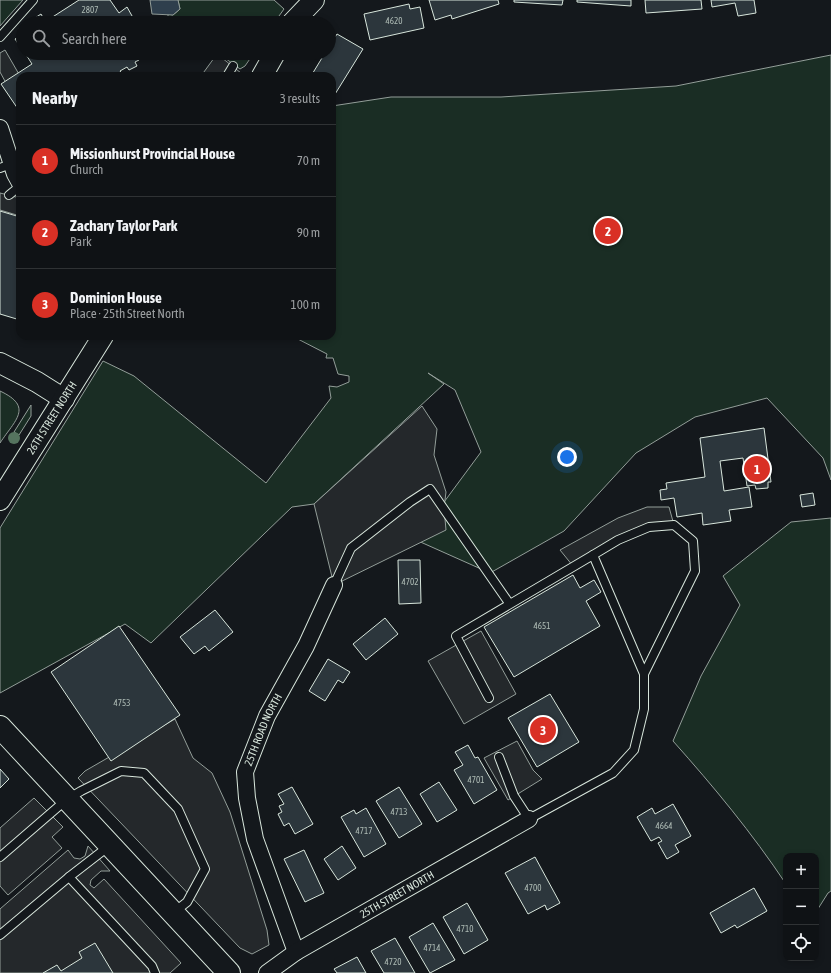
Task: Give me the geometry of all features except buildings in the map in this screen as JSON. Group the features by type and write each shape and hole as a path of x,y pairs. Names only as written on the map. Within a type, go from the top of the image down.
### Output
{"main road":[{"path":"0,728 228,973"}],"street":[{"path":"299,16 314,0"},
{"path":"264,72 272,60"},
{"path":"0,128 6,166 16,188"},
{"name":"26TH STREET NORTH","path":"0,500 101,340"},
{"path":"0,363 37,382 64,399"},
{"name":"25TH ROAD NORTH","path":"296,952 254,839 247,798 245,772 267,716 306,646 334,585"},
{"name":"25TH STREET NORTH","path":"267,973 296,952 529,819"}],"lane":[{"path":"18,16 33,0"},
{"path":"0,36 16,19"},
{"path":"229,72 233,66"},
{"path":"334,585 351,548 430,488 509,603"},
{"path":"489,698 456,636 509,603 618,540 649,526 674,525 693,541 695,571 644,674"},
{"path":"499,757 514,796 529,819 613,773 634,750 644,709 644,674 593,554"},
{"path":"0,857 66,800 122,771 144,773 178,809 205,869 187,902 172,914"},
{"path":"0,935 69,877 109,846"},
{"path":"69,877 152,966 155,973"}],"green space":[{"path":"0,0 23,0 0,26"},
{"path":"178,0 274,0 284,9 279,16 168,16 168,14 173,15 180,9"},
{"path":"831,55 831,480 823,458 767,398 695,417 636,453 564,531 490,573 416,540 481,452 455,390 428,373 444,384 314,504 292,507 151,643 125,624 0,693 0,528 103,361 134,376 266,483 331,398 329,386 337,387 349,382 349,376 338,374 333,358 326,358 327,354 300,340 336,340 336,105 391,97 501,97 676,86"},
{"path":"228,60 249,60 245,66 240,69"},
{"path":"0,391 10,397 19,408 16,421 0,443"},
{"path":"31,405 31,416 19,435 14,432"},
{"path":"831,518 831,891 828,893 819,907 819,853 783,853 783,880 732,811 673,741 701,676 740,605 723,576 791,522"}],"shaded area":[{"path":"5,50 18,72 16,72 16,78 6,83 0,72 0,53"},
{"path":"213,60 225,60 240,72 204,72"},
{"path":"0,193 16,197 16,215 0,210"},
{"path":"422,406 437,429 434,455 446,492 444,508 446,530 334,585 314,504"},
{"path":"647,507 669,507 674,525 649,527 573,566 560,550 618,518"},
{"path":"481,631 516,694 464,724 428,661"},
{"path":"175,719 193,758 212,773 230,812 267,930 269,945 252,954 240,948 78,778 85,771"},
{"path":"517,741 533,770 542,779 508,800 484,758"},
{"path":"34,798 63,827 52,837 62,848 8,895 0,886 0,828"},
{"path":"88,846 110,871 101,871 91,880 90,885 94,888 104,879 181,963 170,973 0,973 0,909 68,850 74,858 80,859 85,856"}],"water":[{"path":"150,0 178,0 180,9 173,15 152,14"}],"place":[{"name":"Zachary Taylor Park","path":"608,231"},
{"name":"Missionhurst Provincial House","path":"757,469"},
{"name":"Dominion House","path":"543,730"}]}
